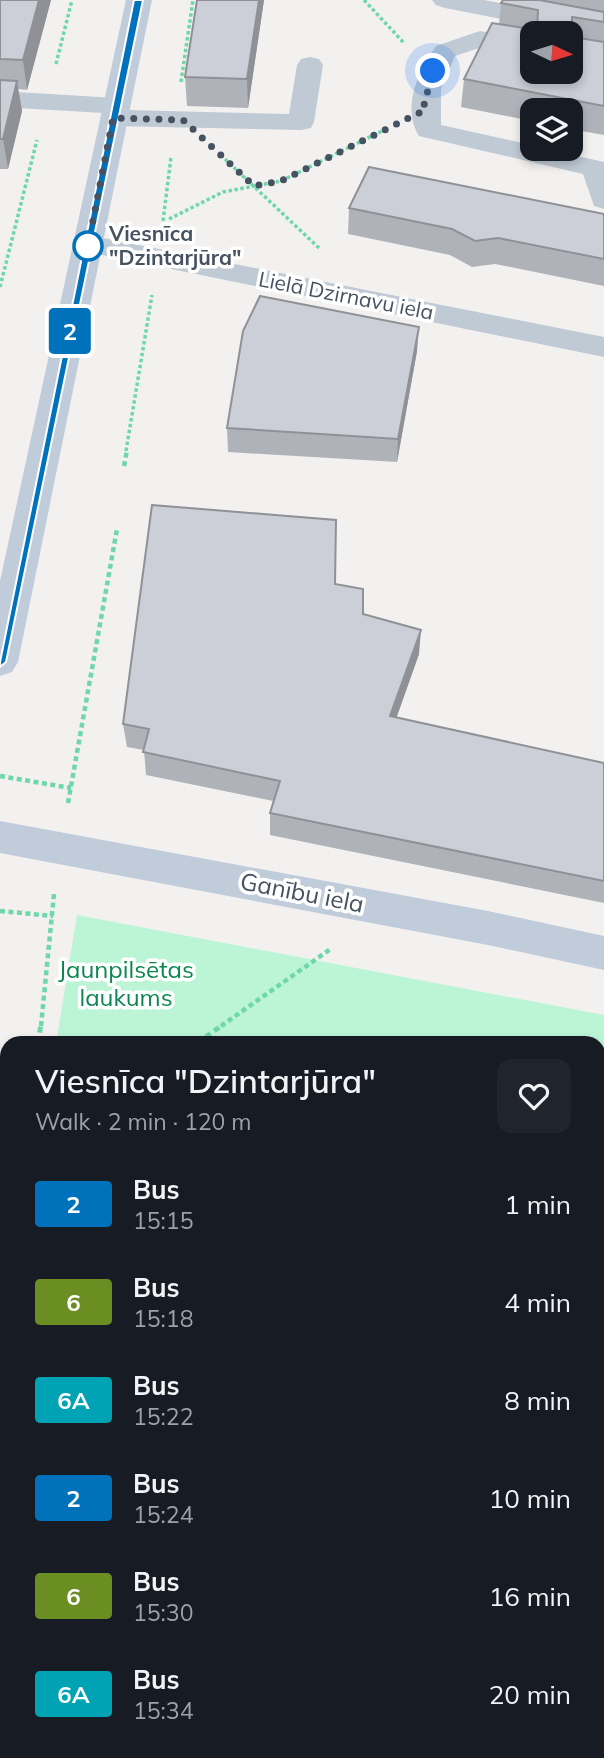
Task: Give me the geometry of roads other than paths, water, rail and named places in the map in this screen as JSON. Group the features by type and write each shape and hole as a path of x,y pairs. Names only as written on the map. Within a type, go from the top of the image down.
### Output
{"street":[{"path":"0,662 139,0"},
{"path":"445,0 604,31"},
{"path":"520,46 480,39 445,51 433,71 424,105 429,131 595,168 604,200"},
{"path":"0,99 46,102 183,120 301,122 310,65"},
{"name":"Lielā Dzirnavu iela","path":"88,244 602,337"},
{"name":"Ganību iela","path":"0,837 604,953"}],"place":[{"name":"Viesnīca \"Dzintarjūra\"","path":"88,246"}],"park label":[{"name":"Jaunpilsētas laukums","path":"126,984"}]}
